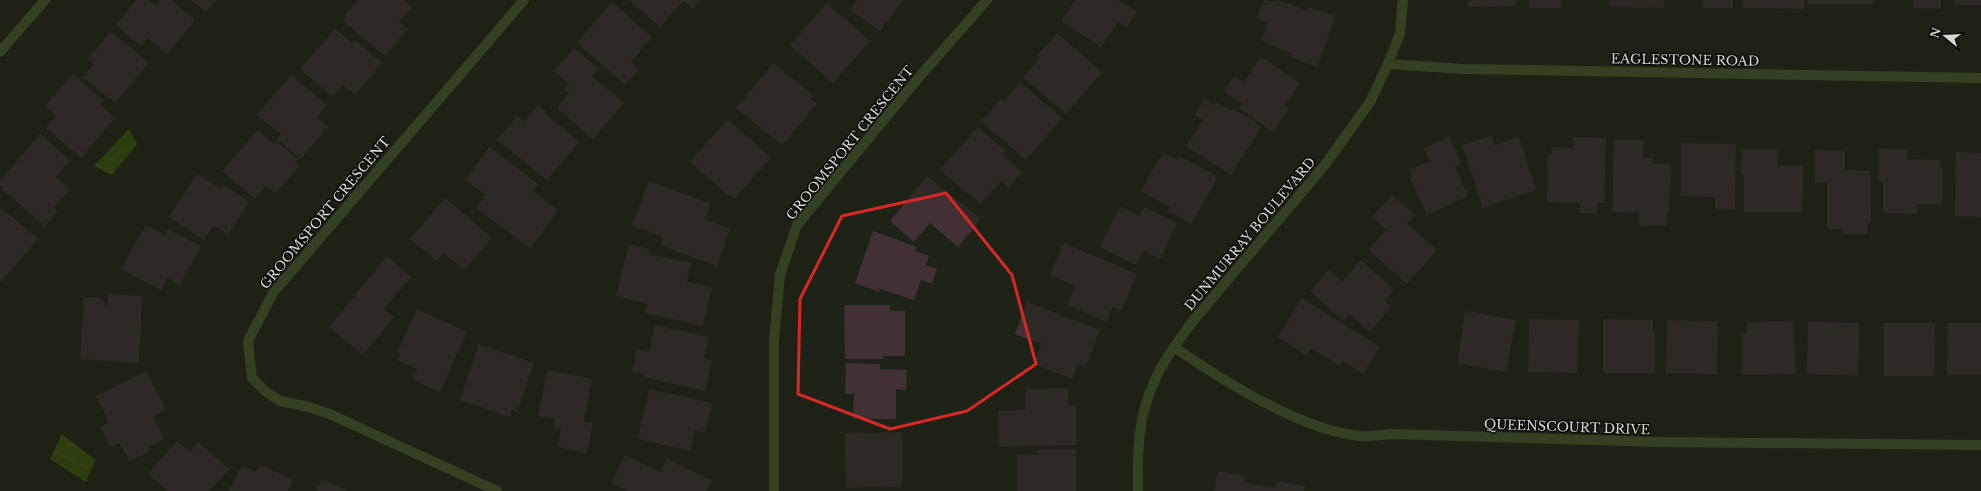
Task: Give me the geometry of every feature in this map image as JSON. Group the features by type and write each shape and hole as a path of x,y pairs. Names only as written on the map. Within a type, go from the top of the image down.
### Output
{"street":[{"path":"0,52 45,0"},
{"name":"GROOMSPORT CRESCENT","path":"497,491 332,415 309,406 280,401 252,378 248,341 273,293 524,0"},
{"name":"GROOMSPORT CRESCENT","path":"774,491 774,340 780,275 797,225 920,76 987,0"},
{"name":"DUNMURRAY BOULEVARD","path":"1138,491 1137,454 1142,418 1154,380 1174,347 1193,321 1306,188 1346,137 1370,102 1388,64 1400,33 1403,0"},
{"name":"EAGLESTONE ROAD","path":"1388,64 1464,69 1981,78"},
{"name":"QUEENSCOURT DRIVE","path":"1174,347 1235,386 1282,410 1321,427 1360,436 1391,434 1659,442 1981,445"}],"highlighted area":[{"path":"946,193 1012,275 1036,364 967,411 890,429 798,394 800,299 842,216"}],"water":[{"path":"129,129 137,144 112,175 94,166"},
{"path":"62,434 95,460 86,482 50,459"}],"building":[{"path":"136,0 149,0 156,5 160,0 171,0 195,20 167,54 147,38 141,46 116,25"},
{"path":"191,0 216,0 206,12"},
{"path":"357,0 404,0 412,7 399,22 408,29 385,56 343,21 346,16 345,15"},
{"path":"629,0 700,0 693,9 683,1 660,27"},
{"path":"857,0 903,0 880,31 850,9"},
{"path":"1075,0 1118,0 1137,12 1126,28 1118,22 1101,47 1061,21"},
{"path":"1264,0 1275,2 1276,0 1279,0 1308,11 1309,7 1336,16 1317,67 1290,57 1291,53 1261,41 1268,22 1257,18"},
{"path":"1468,0 1516,0 1516,6 1468,7"},
{"path":"1529,0 1561,0 1561,8 1529,8"},
{"path":"1609,0 1664,0 1664,8 1609,7"},
{"path":"1703,0 1733,0 1733,8 1703,8"},
{"path":"1743,0 1804,0 1804,9 1743,8"},
{"path":"1808,0 1873,0 1873,4 1808,4"},
{"path":"1914,0 1941,0 1941,9 1914,8"},
{"path":"1954,0 1981,0 1981,5 1954,5"},
{"path":"612,2 652,37 631,62 639,70 625,85 577,43"},
{"path":"827,3 870,41 833,83 790,45"},
{"path":"335,29 352,43 355,40 382,63 355,95 343,85 333,97 300,69"},
{"path":"111,31 149,63 115,103 83,77 94,64 88,59"},
{"path":"1057,33 1102,72 1066,114 1023,77 1039,59 1037,56"},
{"path":"574,48 599,69 592,76 624,103 593,139 557,108 569,93 565,90 569,84 554,71"},
{"path":"1261,57 1300,83 1285,106 1289,108 1273,132 1239,108 1242,103 1224,91 1234,76 1244,82"},
{"path":"773,63 814,96 811,99 817,104 782,145 736,108"},
{"path":"73,74 103,100 100,104 115,118 81,158 46,128 56,116 45,106"},
{"path":"291,75 327,105 317,117 328,126 301,159 277,139 281,134 257,115"},
{"path":"1020,82 1062,118 1026,160 981,121 1002,98 1004,101"},
{"path":"1204,99 1214,105 1216,102 1230,111 1232,108 1262,126 1231,175 1186,146 1203,120 1195,115"},
{"path":"538,105 547,112 546,114 579,142 547,180 497,140 517,116 524,122"},
{"path":"728,119 771,158 734,199 690,162"},
{"path":"978,127 1005,150 1002,155 1022,172 1009,188 1001,181 980,204 940,170"},
{"path":"258,130 274,144 276,141 298,159 295,162 299,166 276,193 266,186 255,199 222,171"},
{"path":"40,134 70,160 56,177 70,189 54,208 58,211 45,226 2,189 3,188 0,185 0,181"},
{"path":"1449,136 1461,164 1455,167 1468,196 1427,215 1410,178 1412,177 1409,170 1430,161 1424,148"},
{"path":"1491,136 1494,145 1519,137 1536,190 1483,208 1462,145"},
{"path":"1573,137 1606,138 1604,203 1597,203 1597,214 1580,213 1580,203 1547,202 1548,155 1551,155 1552,147 1573,148"},
{"path":"1614,139 1644,140 1643,158 1653,158 1653,164 1671,164 1669,212 1667,213 1666,226 1639,225 1639,213 1612,212"},
{"path":"1681,143 1736,144 1735,209 1715,209 1715,197 1681,196"},
{"path":"489,147 538,184 533,191 558,210 530,248 476,208 486,195 465,180"},
{"path":"1879,148 1908,149 1907,159 1940,160 1940,167 1942,167 1942,204 1917,204 1917,214 1883,213 1883,182 1879,182"},
{"path":"1742,149 1778,149 1778,166 1803,166 1802,212 1744,212 1744,175 1741,174"},
{"path":"1815,150 1845,151 1845,170 1870,171 1871,222 1867,222 1867,234 1841,234 1841,229 1827,229 1827,183 1815,183"},
{"path":"1163,152 1177,160 1180,156 1218,177 1191,224 1168,211 1170,207 1141,191"},
{"path":"1956,152 1981,153 1981,217 1955,216"},
{"path":"197,174 221,189 224,185 249,202 228,235 214,225 204,240 169,217"},
{"path":"927,176 981,219 958,247 930,223 914,242 890,221"},
{"path":"649,181 711,204 705,219 730,228 717,266 660,245 663,237 632,226"},
{"path":"1392,195 1415,215 1407,223 1437,250 1407,284 1369,250 1386,229 1372,217"},
{"path":"445,198 492,238 464,270 444,253 437,261 410,239"},
{"path":"1120,206 1139,216 1144,207 1177,223 1160,259 1143,251 1136,265 1100,247"},
{"path":"0,207 38,239 0,283"},
{"path":"146,224 165,235 168,229 201,246 180,285 167,278 161,290 121,269"},
{"path":"873,231 917,247 915,251 929,256 926,265 937,269 932,284 921,280 914,300 880,289 879,292 855,283"},
{"path":"1064,243 1137,274 1121,311 1113,307 1106,322 1067,305 1076,286 1050,275"},
{"path":"629,244 650,249 649,254 691,263 687,282 712,287 703,326 645,313 647,303 616,296"},
{"path":"387,256 411,277 384,309 394,317 363,355 329,327"},
{"path":"1361,260 1394,290 1385,301 1391,307 1370,332 1350,314 1343,321 1310,291 1329,270 1342,282"},
{"path":"108,294 142,296 139,363 80,359 84,297 101,298 105,303 105,307 107,307"},
{"path":"1302,298 1380,347 1363,374 1343,361 1340,366 1311,348 1306,355 1278,337"},
{"path":"1027,302 1100,330 1086,367 1078,364 1072,379 1034,364 1041,344 1015,334"},
{"path":"844,305 890,305 890,311 905,311 905,356 883,356 884,359 845,359"},
{"path":"417,309 467,332 440,392 412,379 417,369 397,360 400,354 397,353"},
{"path":"1465,311 1516,320 1506,372 1457,363"},
{"path":"1529,319 1579,320 1577,373 1528,372"},
{"path":"1603,319 1653,320 1653,333 1655,332 1655,373 1603,373"},
{"path":"1667,320 1718,321 1717,374 1666,373"},
{"path":"1793,321 1796,374 1742,375 1742,333 1747,333 1747,322"},
{"path":"1808,322 1859,323 1858,376 1807,374"},
{"path":"1884,323 1935,323 1934,376 1884,376"},
{"path":"1948,323 1981,323 1981,375 1947,375"},
{"path":"655,325 709,337 704,358 712,360 705,391 643,377 644,374 632,372 637,349 649,352"},
{"path":"479,344 534,363 517,412 512,410 510,417 460,400"},
{"path":"846,363 880,364 880,369 907,370 906,390 896,389 896,419 853,419 854,394 845,394"},
{"path":"547,370 592,379 584,422 593,423 587,453 558,447 561,428 553,427 555,419 538,416"},
{"path":"146,371 166,409 153,416 164,439 148,447 150,451 130,461 119,443 111,447 100,427 109,422 96,396"},
{"path":"1068,388 1068,406 1076,406 1076,445 999,447 998,411 1026,410 1026,389"},
{"path":"649,389 712,403 705,433 695,430 690,451 638,439"},
{"path":"902,432 902,487 846,488 845,433"},
{"path":"177,441 190,452 198,442 229,469 209,491 168,491 148,474"},
{"path":"1038,449 1076,449 1076,491 1017,491 1017,455 1038,455"},
{"path":"625,455 661,472 667,459 712,480 707,491 628,491 611,483"},
{"path":"260,464 293,480 288,491 229,491 242,465 256,472"},
{"path":"1218,471 1246,476 1244,483 1275,488 1276,481 1305,486 1304,491 1214,491"},
{"path":"322,479 348,491 316,491"}]}
